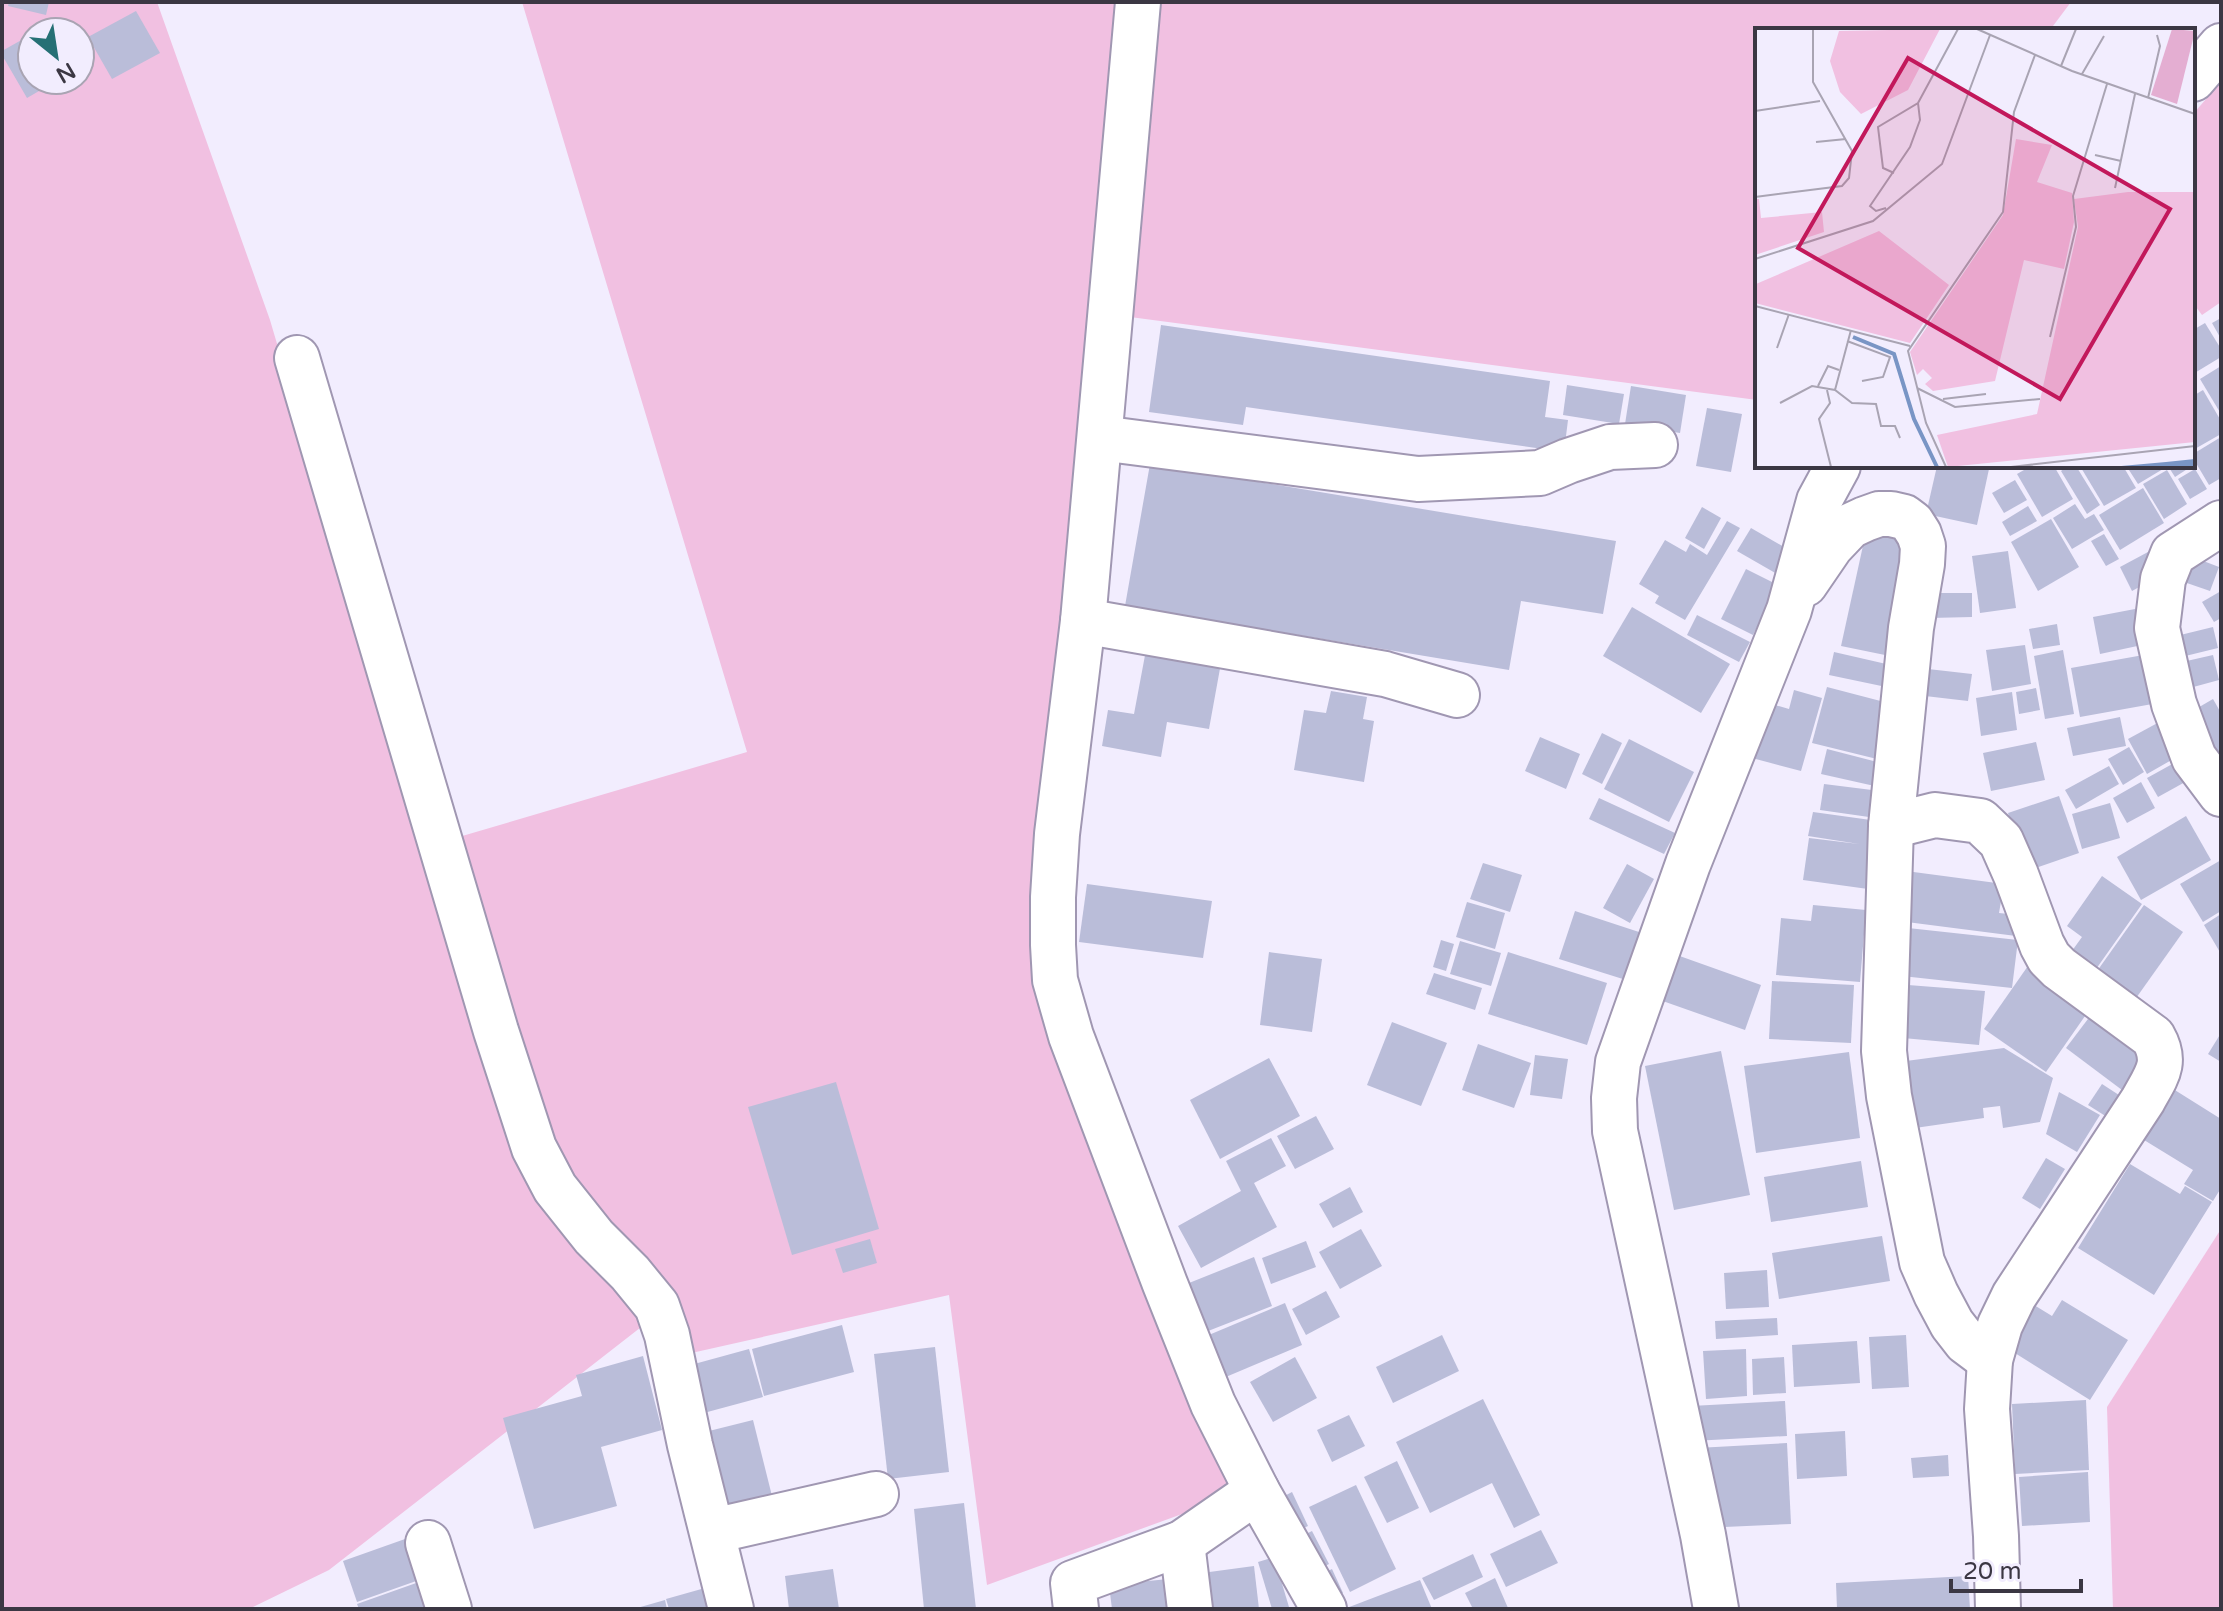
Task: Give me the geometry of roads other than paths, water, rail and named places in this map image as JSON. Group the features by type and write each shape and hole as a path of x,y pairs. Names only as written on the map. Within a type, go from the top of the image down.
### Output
{"street":[{"path":"1138,2 1083,621 1057,834 1053,897 1055,980 1071,1036 1213,1404 1257,1491 1324,1609"},
{"path":"2195,77 2221,46"},
{"path":"297,358 496,1031 534,1148 555,1188 594,1237 657,1306 667,1335 690,1445 731,1609"},
{"path":"1100,438 1418,479 1540,473 1610,447 1655,445"},
{"path":"1716,1609 1703,1535 1617,1143 1614,1098 1618,1062 1688,864 1789,610 1819,501 1837,468"},
{"path":"1789,610 1831,546 1850,526 1879,514 1904,517 1912,523 1923,546 1911,628 1891,826 1884,1051 1900,1162 1922,1262 1952,1324 1966,1342 1990,1360"},
{"path":"2221,523 2173,554 2163,579 2157,628 2174,704 2194,758 2221,794"},
{"path":"1083,621 1385,674 1457,695"},
{"path":"1891,826 1935,815 1980,821 2001,841 2049,958 2066,974 2153,1037 2162,1059 2143,1100 2014,1296 2000,1325 1990,1360 1987,1409 1998,1609"},
{"path":"1076,1609 1073,1583 1182,1543 1257,1491"},
{"path":"713,1531 876,1494"},
{"path":"428,1543 449,1609"},
{"path":"1182,1543 1190,1609"}]}
